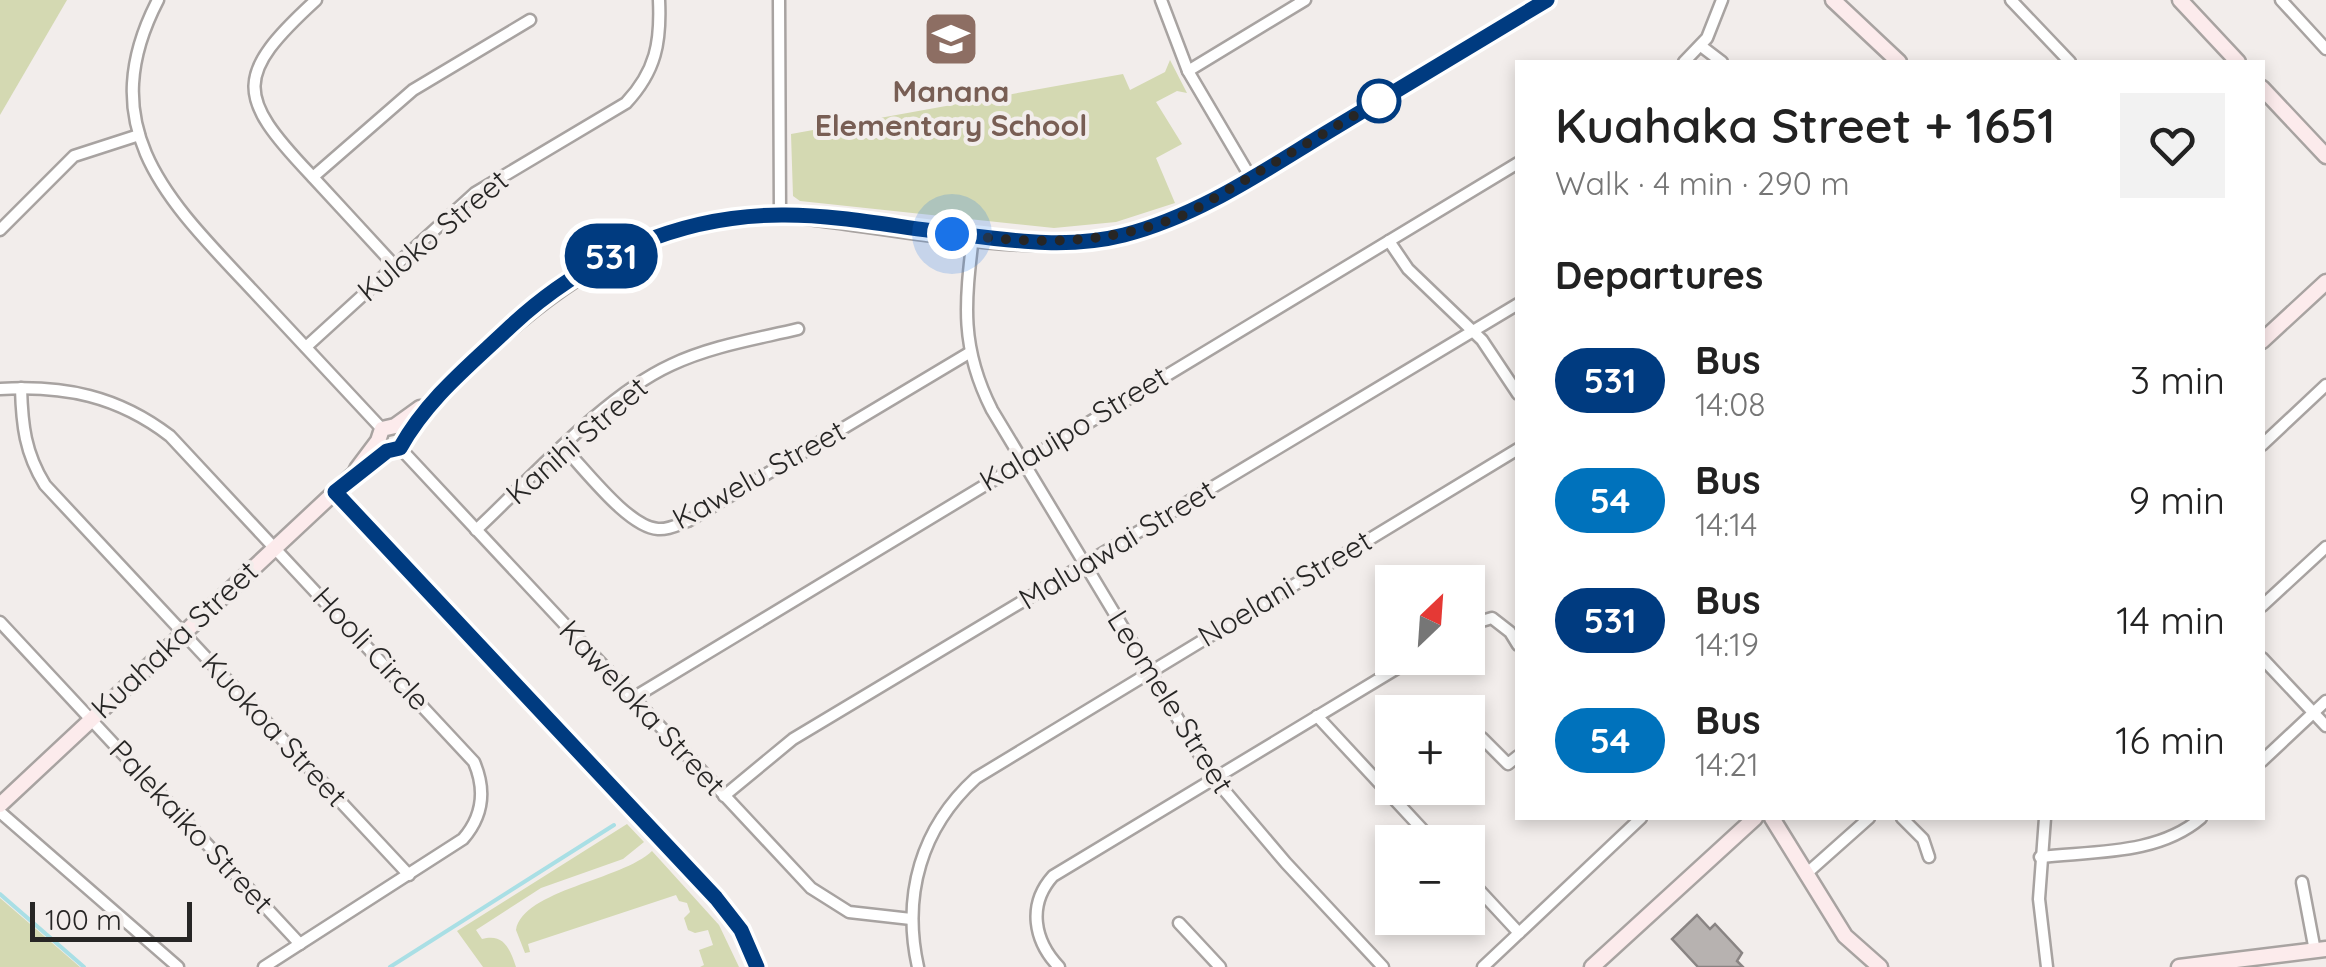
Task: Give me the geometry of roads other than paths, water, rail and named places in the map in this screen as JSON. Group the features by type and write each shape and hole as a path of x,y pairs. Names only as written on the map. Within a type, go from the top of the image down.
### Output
{"street":[{"name":"Kaweloka Street","path":"158,0 146,27 135,72 139,135 150,165 172,202 823,899 862,916 911,919"},
{"path":"316,0 268,51 255,84 256,104 265,124 394,264"},
{"name":"Kuloko Street","path":"306,347 394,264 496,178 626,103 644,82 656,56 659,0"},
{"path":"779,0 780,215"},
{"path":"1161,0 1188,71 1251,178"},
{"path":"1188,71 1305,0"},
{"name":"Kuahaka Street","path":"0,805 539,302 595,264 688,227 780,215 1060,243 1119,236 1189,213 1547,0"},
{"path":"1686,60 1713,28 1722,0"},
{"path":"1833,0 1897,60"},
{"path":"2011,0 2068,60"},
{"path":"2180,0 2236,60"},
{"path":"2281,0 2326,48"},
{"path":"312,177 412,90 530,20"},
{"path":"1700,46 1719,60"},
{"path":"2265,91 2326,156"},
{"path":"0,230 74,156 139,135"},
{"name":"Kalauipo Street","path":"632,698 1515,165"},
{"name":"Leomele Street","path":"973,236 965,311 969,352 983,392 1213,778 1383,967"},
{"path":"1388,241 1408,270 1473,330 1515,390"},
{"path":"2265,338 2326,282"},
{"name":"Maluawai Street","path":"724,796 793,739 1515,306"},
{"name":"Kanihi Street","path":"476,530 619,398 670,365 712,350 798,330"},
{"name":"Kawelu Street","path":"564,448 638,521 655,530 669,528 688,521 969,352"},
{"path":"2265,441 2326,385"},
{"name":"Kuokoa Street","path":"21,388 24,439 30,462 45,485 409,875"},
{"name":"Hooli Circle","path":"0,389 88,394 146,418 182,447 467,752 476,768 482,800 472,828 459,843 264,967"},
{"name":"Noelani Street","path":"918,967 911,919 917,872 928,840 964,789 1011,754 1515,451"},
{"path":"335,492 716,898 741,930 756,967"},
{"path":"2265,603 2326,547"},
{"path":"1485,620 1492,618 1515,640"},
{"name":"Palekaiko Street","path":"0,622 300,944"},
{"path":"2265,661 2326,726"},
{"path":"1058,967 1045,950 1036,926 1038,902 1047,883 1069,864 1385,675"},
{"path":"2265,757 2326,701"},
{"path":"1316,716 1418,825"},
{"path":"1485,741 1508,764 1515,758"},
{"path":"0,812 178,967"},
{"path":"1622,820 1629,829"},
{"path":"1483,967 1639,820"},
{"path":"1592,967 1754,820"},
{"path":"1773,820 1845,936 1880,967"},
{"path":"1806,874 1868,820"},
{"path":"1904,820 1922,839 1929,857"},
{"path":"2044,820 2040,857 2046,967"},
{"path":"2040,857 2152,844 2198,820"},
{"path":"2179,967 2321,950 2302,882"},
{"path":"1485,897 1519,934"},
{"path":"1179,923 1220,967"}],"waterway":[{"path":"390,967 614,825"},
{"path":"0,894 84,967"}],"place":[{"name":"Manana Elementary School","path":"951,39"}]}
